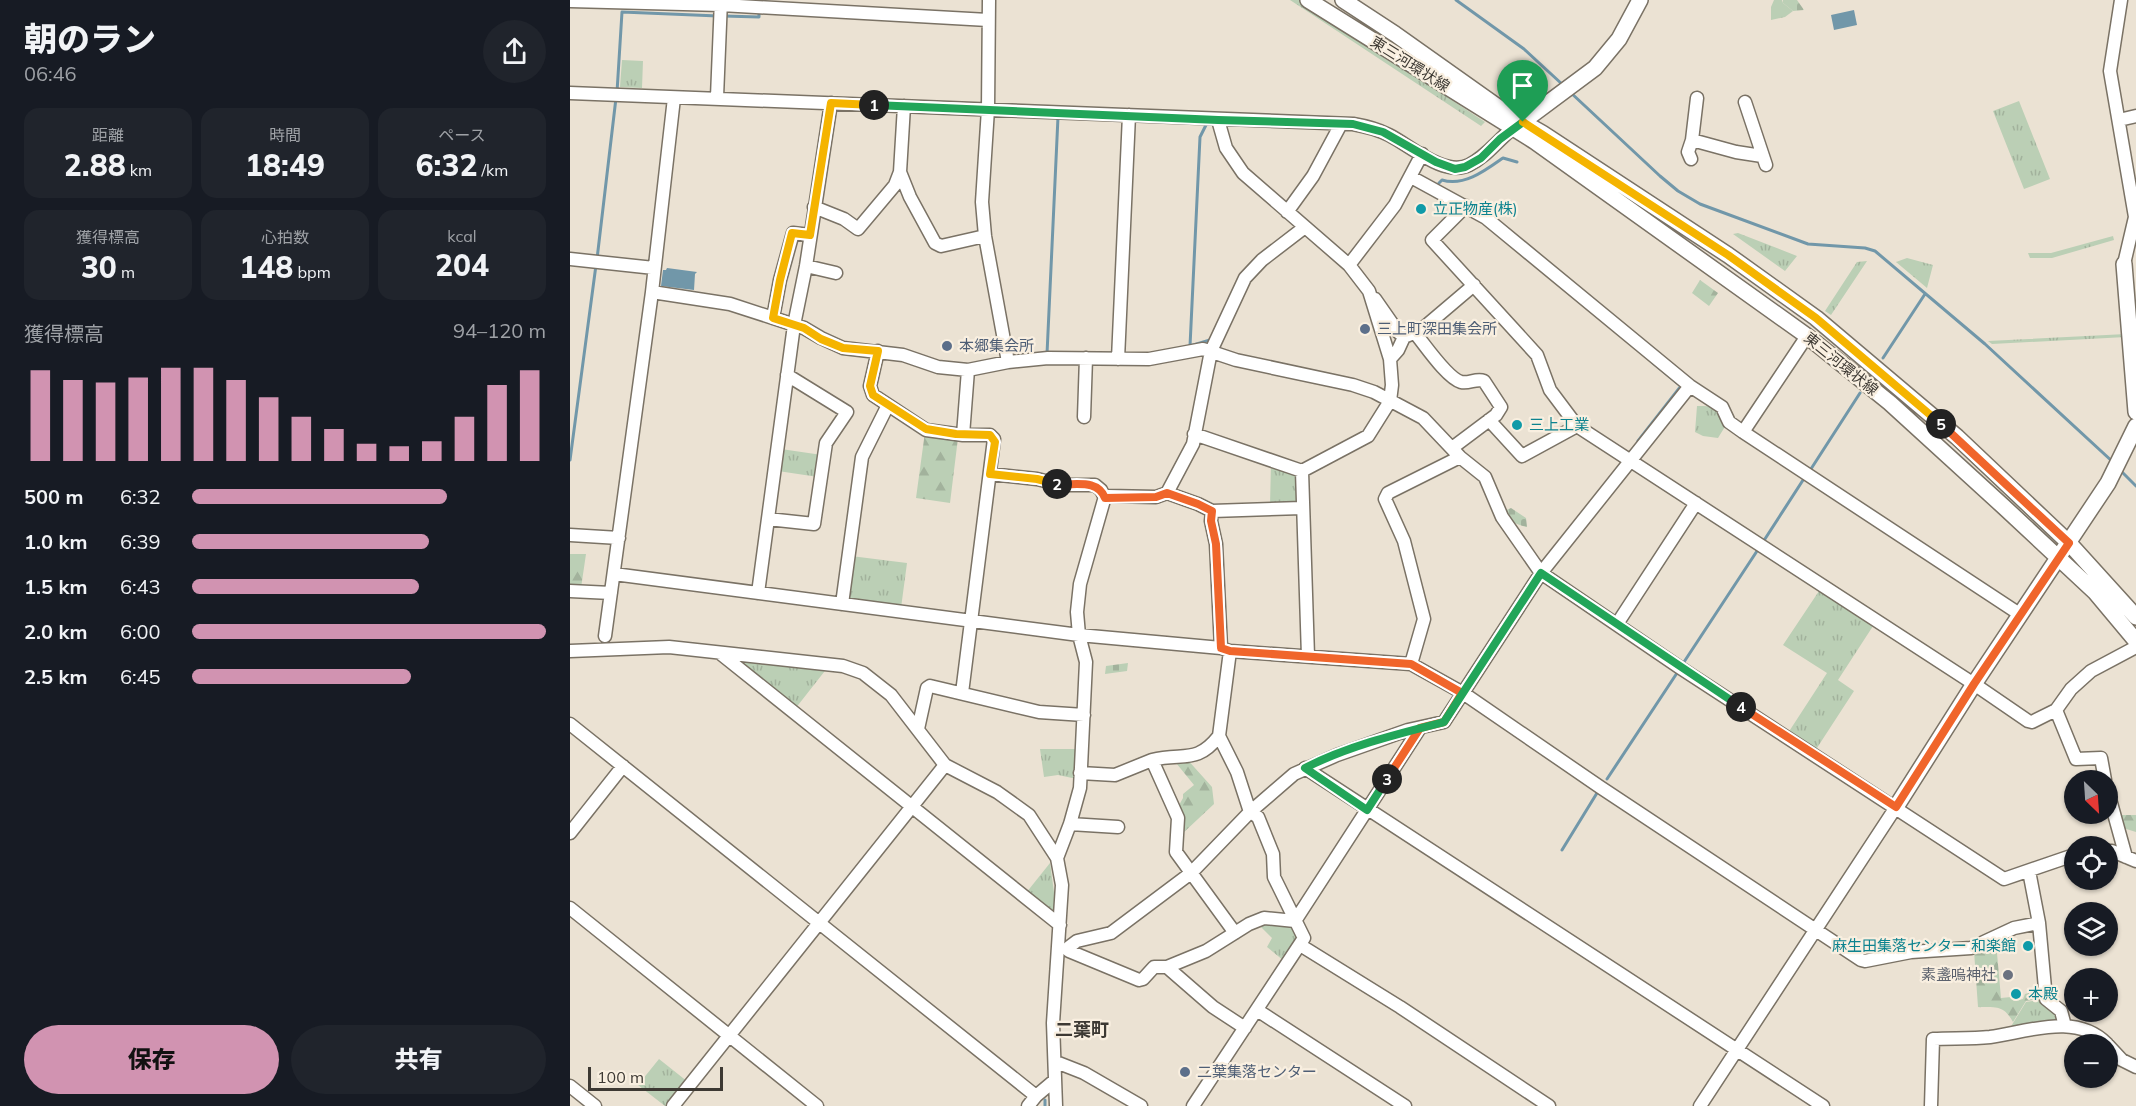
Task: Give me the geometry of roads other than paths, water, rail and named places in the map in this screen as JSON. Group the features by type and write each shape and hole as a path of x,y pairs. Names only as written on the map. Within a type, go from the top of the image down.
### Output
{"main road":[{"name":"東三河環状線","path":"1308,0 1728,255 1816,318 1956,437 2069,543 2136,617"},
{"name":"東三河環状線","path":"1343,0 1505,112 1543,148 1807,336 1890,403 2095,592 2136,641"},
{"path":"1517,125 1595,68 1619,39 1640,0"},
{"path":"2124,264 2136,412"},
{"path":"1896,807 1974,684 2108,483 2136,426"}],"street":[{"path":"989,0 982,202 985,236 1008,362"},
{"path":"2121,0 2110,71 2135,217 2124,264"},
{"path":"570,1 721,3 988,20"},
{"path":"717,97 721,3"},
{"path":"570,93 674,98 717,97 1353,124 1390,136 1450,168 1465,167 1481,158 1517,125"},
{"path":"605,636 652,292 674,98"},
{"path":"1691,159 1688,152 1692,140 1697,98"},
{"path":"1692,140 1764,160 1745,102"},
{"path":"758,593 794,325 806,266 831,103"},
{"path":"814,207 844,219 858,229 895,185 900,172 904,106"},
{"path":"1118,358 1129,115"},
{"path":"2119,120 2136,116"},
{"path":"1218,120 1226,148 1237,166 1253,183 1349,265 1398,332 1410,335 1455,379 1464,382 1480,379 1484,381 1501,407 1496,415 1456,452 1388,493 1385,499 1404,541 1424,619 1411,664"},
{"path":"1287,212 1312,176 1341,124"},
{"path":"1349,265 1383,222 1411,177 1422,154"},
{"path":"900,172 910,197 938,245 985,236"},
{"path":"1411,177 1486,218 1690,386 1722,407 1730,422 1743,432 2021,615"},
{"path":"1466,206 1432,240 1537,355 1550,390 1577,426 2028,721 2032,722 2056,710 2071,689 2091,671 2136,646"},
{"path":"1167,493 1193,444 1211,351 1245,278 1262,260 1305,226"},
{"path":"773,318 792,233 810,235"},
{"path":"570,259 654,268"},
{"path":"806,266 836,273"},
{"path":"1390,359 1410,335 1473,285"},
{"path":"1194,434 1302,471 1365,439 1390,401 1392,385 1390,359 1369,291"},
{"path":"652,292 730,304 804,328 821,339 843,348 903,355 938,367 968,370 1008,362 1048,358 1149,359 1203,349 1236,360 1353,385 1374,393 1423,418 1456,452 1485,477 1502,517 1541,573 2004,879 2064,858"},
{"path":"1743,432 1807,336"},
{"path":"878,351 871,377 871,392 888,405 926,429 963,435 990,435 994,439 962,693"},
{"path":"1084,417 1086,358"},
{"path":"963,435 968,370"},
{"path":"768,519 814,524 826,443 847,411 787,375"},
{"path":"1295,921 1264,918 1249,924 1206,951 1167,967 1154,967 1143,979 1139,980 1069,951 1069,947 1077,941 1111,933 1191,873 1283,781 1305,768 1347,751 1444,722 1541,573 1690,386"},
{"path":"842,604 862,457 888,405"},
{"path":"1489,420 1522,456 1577,426"},
{"path":"1302,471 1308,656"},
{"path":"990,474 1037,479 1062,485 1095,485 1105,498 1080,584 1077,612 1079,634 1086,662 1080,788 1057,858"},
{"path":"1105,498 1156,497 1167,493 1212,511 1302,508"},
{"path":"1617,624 1696,503"},
{"path":"1193,1106 1304,938 1274,878 1273,854 1258,817 1250,812 1237,772 1220,736 1225,650 1216,544 1211,521 1212,511"},
{"path":"570,535 619,538"},
{"path":"614,574 1079,634 1225,650 1411,664 1462,693 1600,788 1865,961 1911,952 1971,948 2014,928 2038,923"},
{"path":"570,591 611,593"},
{"path":"570,651 669,647 843,666 863,673 891,695 945,765 997,792 1029,815 1057,858 1062,885 1053,1023 1056,1106"},
{"path":"720,653 1060,925"},
{"path":"918,729 927,688 930,686 1039,712 1084,715"},
{"path":"2056,710 2076,759 2101,758 2103,770"},
{"path":"570,724 819,923 1032,1101 1056,1080"},
{"path":"1295,921 1420,728"},
{"path":"1080,774 1115,775 1163,757 1186,757 1201,753 1220,736"},
{"path":"1152,760 1178,818 1176,852 1235,933"},
{"path":"673,1106 945,765"},
{"path":"570,833 623,766"},
{"path":"1305,768 1823,1106"},
{"path":"1700,1106 1896,807"},
{"path":"2118,821 2131,859"},
{"path":"1070,824 1118,827"},
{"path":"2028,871 2038,923 2046,999 2061,1011 2065,1026"},
{"path":"570,908 817,1106"},
{"path":"1300,945 1400,1007 1549,1106"},
{"path":"1167,967 1205,1001 1245,1028"},
{"path":"1257,1010 1391,1102 1405,1106"},
{"path":"1931,1106 1933,1039 1976,1038 2010,1034 2019,1030 2065,1026 2090,1034"},
{"path":"2118,1056 2136,1067"},
{"path":"1056,1062 1084,1073 1141,1106"},
{"path":"570,1086 595,1106"}],"water":[{"path":"1854,10 1857,25 1834,30 1831,15"},
{"path":"667,268 697,272 694,290 661,286 663,270"}],"waterway":[{"path":"1456,0 1524,49 1563,85"},
{"path":"724,16 759,17 759,11"},
{"path":"617,92 622,12 718,16"},
{"path":"1570,92 1660,176 1678,191 1700,204 1808,244 1865,248 1875,251 1985,344 2114,463"},
{"path":"597,259 616,98"},
{"path":"1047,354 1058,117"},
{"path":"1206,125 1200,137 1190,346 1210,340"},
{"path":"1439,183 1442,180 1450,182 1474,176 1503,158 1517,162"},
{"path":"570,460 596,265"},
{"path":"1883,358 1925,294"},
{"path":"1638,441 1681,386 1652,362"},
{"path":"1809,472 1860,393"},
{"path":"2120,470 2136,486"},
{"path":"1763,542 1805,477"},
{"path":"1682,665 1759,548"},
{"path":"1607,779 1679,670"},
{"path":"1562,850 1597,793"},
{"path":"1045,1100 1045,1106"}],"place":[{"name":"立正物産(株)","path":"1421,209"},
{"name":"三上町深田集会所","path":"1365,329"},
{"name":"本郷集会所","path":"947,346"},
{"name":"三上工業","path":"1517,425"},
{"name":"麻生田集落センター 和楽館","path":"2028,946"},
{"name":"素盞嗚神社","path":"2008,975"},
{"name":"本殿","path":"2016,994"},
{"name":"二葉集落センター","path":"1185,1072"}],"district":[{"name":"二葉町","path":"1082,1030"}]}
